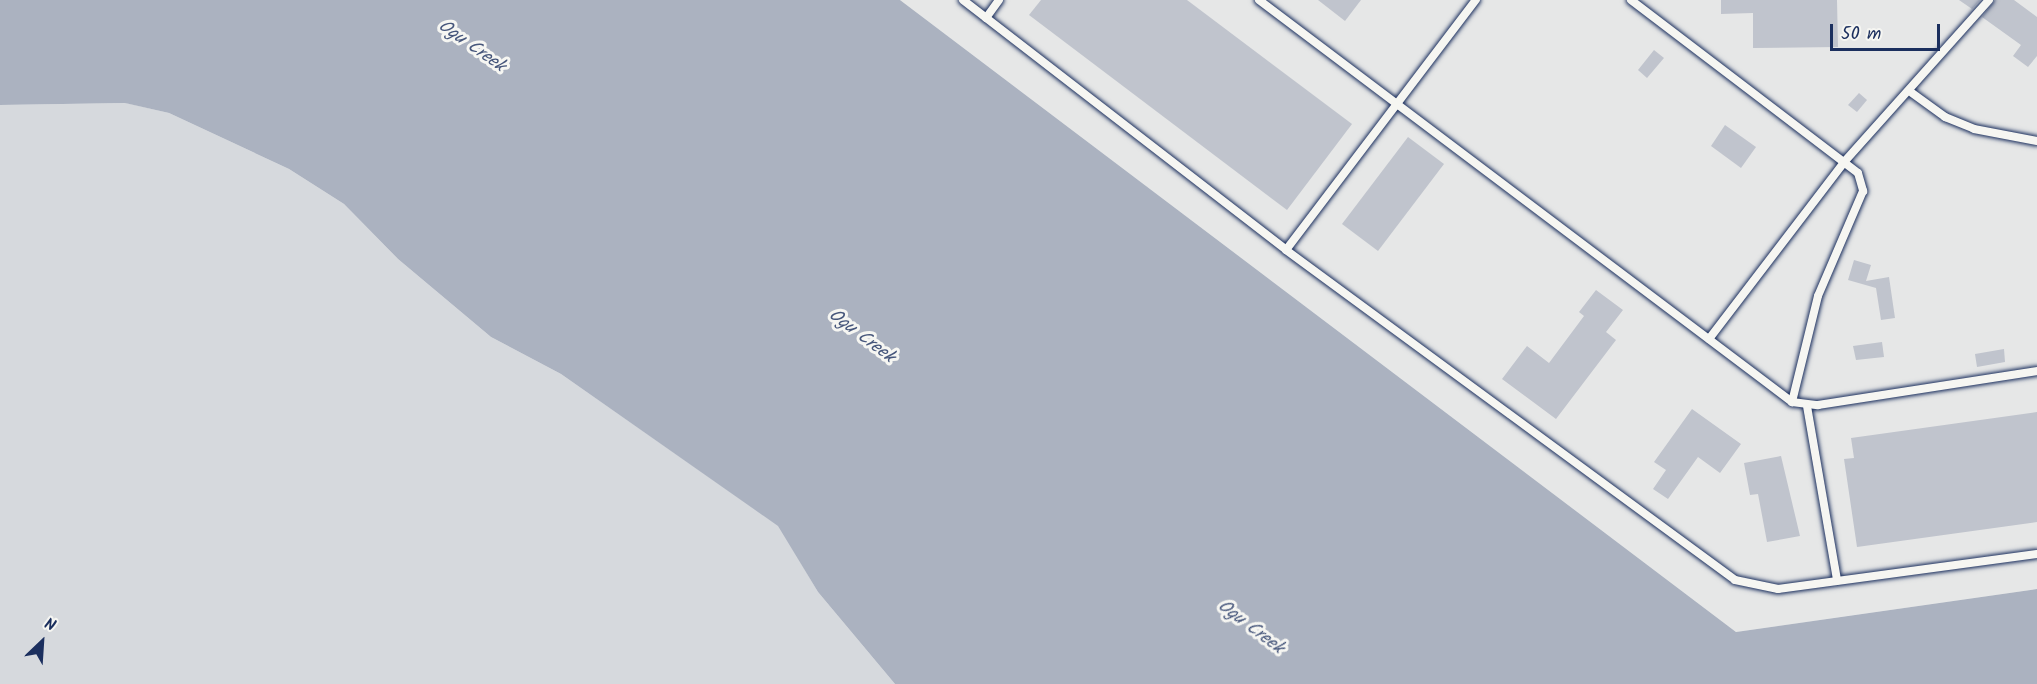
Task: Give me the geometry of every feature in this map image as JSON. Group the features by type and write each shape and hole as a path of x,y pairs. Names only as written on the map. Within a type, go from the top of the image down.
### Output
{"lane":[{"path":"963,0 1286,250 1735,580 1778,589 2037,554"},
{"path":"986,18 999,0"},
{"path":"1259,0 1792,402 1807,406 2037,371"},
{"path":"1286,250 1476,0"},
{"path":"1631,0 1858,173 1863,191 1818,297 1792,402"},
{"path":"1709,339 1845,161 1912,93 1989,0"},
{"path":"1912,93 1945,117 1974,129 2037,141"},
{"path":"1807,406 1837,580"}],"shaded area":[{"path":"900,0 2037,0 2037,589 1736,632"},
{"path":"126,103 169,113 289,169 344,204 398,259 491,337 561,374 779,526 818,592 895,684 0,684 0,105"}],"water":[{"name":"Ogu Creek","path":"0,0 900,0 1736,632 2037,589 2037,684 895,684 818,592 778,526 561,374 491,337 398,259 344,204 289,169 169,113 125,103 0,105"}],"building":[{"path":"1041,0 1187,0 1352,124 1287,210 1029,15"},
{"path":"1318,0 1361,0 1345,21"},
{"path":"1721,0 1837,0 1838,47 1753,48 1753,13 1721,14"},
{"path":"1959,0 1980,0 1972,9"},
{"path":"1995,0 2014,0 2037,17 2037,56 2028,67 2013,56 2021,45 1982,17"},
{"path":"1654,50 1664,58 1647,78 1638,70"},
{"path":"1859,93 1867,100 1857,112 1848,105"},
{"path":"1725,125 1756,147 1741,168 1711,146"},
{"path":"1408,137 1444,164 1378,251 1342,224"},
{"path":"1854,260 1871,265 1866,281 1889,277 1895,318 1881,320 1876,288 1848,280"},
{"path":"1596,290 1623,310 1606,332 1616,340 1556,419 1502,379 1527,346 1549,363 1584,316 1579,312"},
{"path":"1882,342 1884,357 1856,360 1853,346"},
{"path":"2004,349 2005,362 1977,367 1975,354"},
{"path":"1692,409 1741,444 1720,473 1698,457 1668,499 1653,489 1666,470 1654,462"},
{"path":"2037,412 2037,522 1857,547 1844,459 1854,458 1851,438"},
{"path":"1781,456 1800,536 1767,542 1758,494 1750,495 1744,463"}]}
